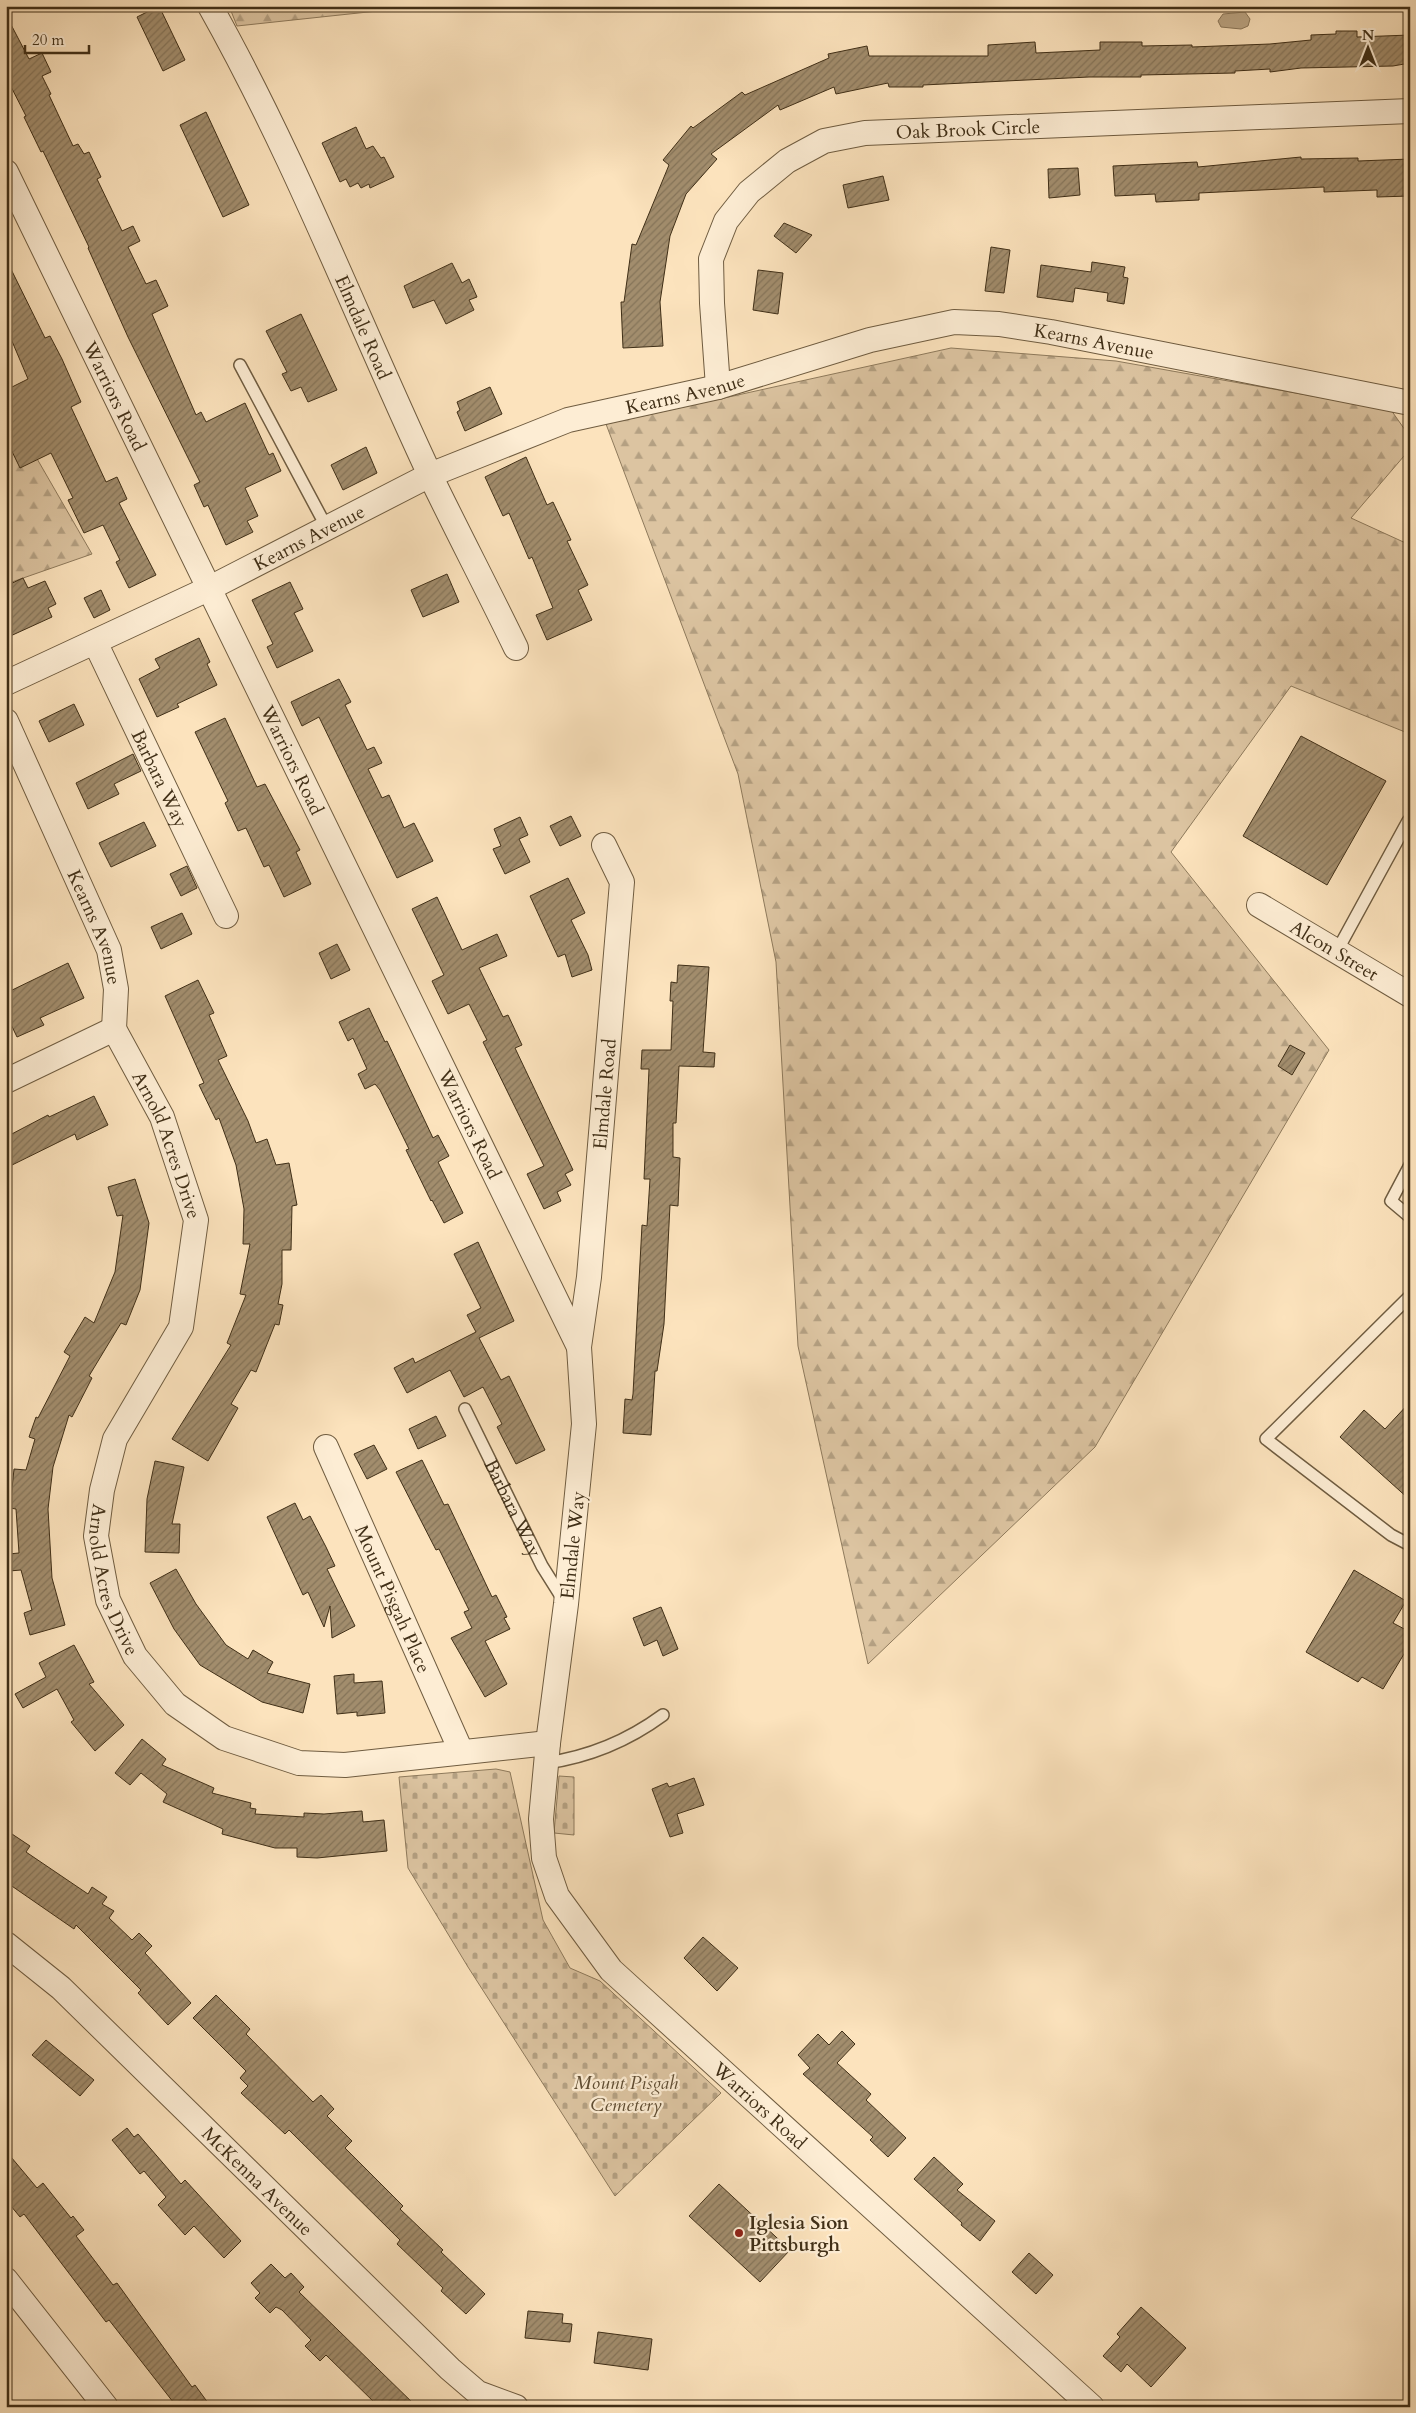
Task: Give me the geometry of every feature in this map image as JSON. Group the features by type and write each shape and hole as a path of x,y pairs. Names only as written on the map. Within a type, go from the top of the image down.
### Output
{"street":[{"name":"Elmdale Road","path":"210,6 250,76 321,229 430,475 516,648"},
{"name":"Oak Brook Circle","path":"718,387 711,259 716,243 726,221 749,192 787,161 824,141 865,133 1410,111"},
{"name":"Warriors Road","path":"6,172 208,590 579,1347"},
{"name":"Kearns Avenue","path":"6,683 208,590 430,475 568,420 718,387 870,340 954,322 999,324 1051,332 1410,403"},
{"name":"Barbara Way","path":"95,642 226,916"},
{"name":"Kearns Avenue","path":"6,721 109,950 116,990 114,1030"},
{"name":"Elmdale Road","path":"579,1347 589,1277 622,882 604,845"},
{"name":"Alcon Street","path":"1259,904 1410,995"},
{"path":"6,1081 114,1030"},
{"name":"Arnold Acres Drive","path":"114,1030 162,1117 196,1220 181,1327 115,1440 102,1490 96,1536 108,1600 135,1656 175,1704 224,1738 299,1763 345,1764 461,1751 547,1753"},
{"name":"Elmdale Way","path":"547,1753 566,1604 584,1424 579,1347"},
{"name":"Mount Pisgah Place","path":"326,1447 461,1751"},
{"name":"Warriors Road","path":"547,1753 541,1819 547,1865 557,1896 611,1970 1092,2407"},
{"name":"McKenna Avenue","path":"6,1944 61,1988 450,2369 478,2393 516,2407"},
{"path":"6,2280 106,2407"}],"lane":[{"path":"240,365 327,528"},
{"path":"1337,951 1408,821"},
{"path":"1410,1165 1391,1202 1410,1217"},
{"path":"1410,1296 1266,1440 1392,1535 1410,1545"},
{"name":"Barbara Way","path":"465,1409 542,1566 566,1604"},
{"path":"547,1753 573,1760 641,1731 663,1715"}],"green space":[{"path":"229,6 424,6 237,26"},
{"path":"951,348 1116,361 1391,410 1410,437 1410,449 1351,518 1410,545 1410,734 1291,686 1171,852 1329,1050 1095,1447 868,1664 798,1346 776,962 738,774 606,424"},
{"path":"6,405 92,554 6,584"},
{"name":"Mount Pisgah Cemetery","path":"496,1769 510,1772 543,1920 570,1968 600,1981 721,2093 615,2196 468,1967 408,1868 399,1777"},
{"path":"559,1776 574,1777 574,1835 554,1833"}],"shaded area":[{"path":"1245,12 1250,19 1248,26 1241,29 1221,27 1218,21 1223,14"}],"building":[{"path":"159,6 185,60 163,71 137,17"},
{"path":"6,15 29,59 42,53 51,72 42,76 51,94 49,95 73,146 78,144 84,154 89,152 101,177 97,179 122,231 133,226 140,241 128,247 146,284 156,280 168,306 152,314 196,415 201,412 206,422 245,403 269,455 273,453 281,471 245,488 258,516 247,521 253,532 226,545 208,505 204,507 194,485 200,482 128,337 89,247 6,77"},
{"path":"1336,31 1357,31 1357,37 1410,35 1410,63 1393,66 1301,68 1270,72 1270,69 1235,71 1235,73 1141,75 1141,77 1089,77 923,85 923,87 889,87 888,83 836,94 834,87 780,110 778,105 711,154 717,159 686,194 670,236 660,302 663,346 623,348 621,302 624,302 632,244 636,245 669,165 663,160 691,126 693,128 742,92 745,95 829,58 828,54 867,46 869,56 988,56 988,45 1035,42 1036,53 1100,50 1100,42 1142,42 1142,46 1192,45 1192,47 1270,44 1311,40 1311,35 1336,34"},
{"path":"206,112 249,205 223,217 180,125"},
{"path":"356,127 366,149 373,146 381,158 384,157 394,177 370,188 369,184 361,188 358,183 350,187 346,179 340,182 322,143"},
{"path":"1301,157 1301,159 1358,158 1358,161 1410,159 1410,196 1377,197 1377,190 1324,192 1324,187 1199,193 1199,200 1156,202 1155,194 1115,196 1113,166 1197,162 1198,167"},
{"path":"1078,168 1080,195 1049,198 1048,169"},
{"path":"883,176 889,200 848,208 843,185"},
{"path":"784,223 812,235 796,253 774,236"},
{"path":"991,247 1010,250 1004,293 985,291"},
{"path":"6,259 45,338 50,336 62,359 81,402 71,407 106,482 117,477 127,499 119,503 156,575 129,588 116,562 120,560 103,525 84,533 68,500 73,498 51,453 20,468 6,439 6,390 28,379 6,327"},
{"path":"1092,262 1125,267 1123,277 1128,278 1124,304 1107,301 1108,293 1075,288 1073,302 1037,297 1041,265 1091,272"},
{"path":"452,263 462,283 469,279 477,297 469,300 474,310 446,324 434,300 413,308 404,286"},
{"path":"758,270 783,273 778,314 753,310"},
{"path":"301,314 337,390 308,402 301,387 291,391 282,374 287,372 266,331"},
{"path":"490,387 502,414 465,431 457,412 460,410 457,402"},
{"path":"366,447 377,473 343,490 331,465"},
{"path":"526,457 547,505 553,502 571,540 567,541 588,585 578,590 592,620 547,640 536,615 553,608 532,557 529,559 509,513 503,516 485,477"},
{"path":"447,574 459,602 423,617 411,590"},
{"path":"23,578 28,588 45,581 56,604 48,608 52,617 6,638 6,586"},
{"path":"290,582 303,609 294,613 313,651 277,668 267,647 273,644 252,600"},
{"path":"101,590 110,610 94,618 84,598"},
{"path":"199,638 210,662 207,664 217,685 177,704 179,707 157,717 139,679 160,668 155,659"},
{"path":"339,679 351,702 345,705 367,750 374,747 382,763 368,769 382,798 389,795 404,828 414,823 433,861 397,878 319,717 302,726 291,702"},
{"path":"74,704 84,725 49,742 39,721"},
{"path":"225,718 257,787 265,784 300,850 296,852 311,884 284,897 269,865 264,867 246,828 238,831 225,803 228,801 195,732"},
{"path":"1301,736 1386,781 1327,885 1243,836"},
{"path":"133,754 141,771 114,784 119,794 88,809 76,783"},
{"path":"571,816 581,836 560,846 550,826"},
{"path":"520,817 528,835 519,839 530,862 505,874 493,849 501,846 494,829"},
{"path":"144,822 156,846 111,867 99,843"},
{"path":"187,866 197,888 181,896 170,874"},
{"path":"568,878 585,913 571,920 588,955 592,970 572,977 565,954 558,957 530,896"},
{"path":"437,897 462,950 497,934 507,956 479,968 503,1017 508,1015 522,1045 515,1048 573,1170 565,1174 571,1185 557,1192 561,1201 544,1209 527,1174 544,1166 483,1042 487,1040 469,1004 448,1014 432,981 444,975 412,909"},
{"path":"182,913 192,934 161,949 151,927"},
{"path":"337,944 350,970 331,979 319,953"},
{"path":"68,963 84,998 40,1018 44,1025 17,1037 6,1014 6,993"},
{"path":"678,965 709,967 703,1052 715,1053 714,1067 679,1066 676,1123 673,1123 673,1157 680,1158 678,1206 670,1205 664,1324 657,1371 655,1371 651,1435 623,1433 625,1399 632,1400 633,1394 642,1225 647,1226 650,1179 644,1179 649,1069 641,1069 642,1050 671,1050 673,1001 670,1001 671,982 677,983"},
{"path":"198,980 214,1013 209,1015 227,1056 218,1060 248,1121 256,1143 267,1139 276,1165 289,1163 297,1205 292,1206 291,1250 282,1250 282,1284 278,1304 283,1305 279,1325 275,1324 256,1372 251,1370 231,1404 238,1408 208,1461 172,1439 231,1345 227,1343 246,1295 240,1294 250,1244 243,1244 244,1209 236,1165 219,1118 216,1120 199,1085 204,1083 165,996"},
{"path":"369,1008 385,1042 387,1041 433,1138 438,1135 449,1156 438,1162 463,1213 444,1223 406,1150 409,1149 380,1090 375,1084 365,1089 358,1074 367,1069 353,1038 348,1041 339,1022"},
{"path":"1290,1045 1305,1053 1292,1075 1278,1066"},
{"path":"94,1096 108,1125 77,1140 75,1134 6,1168 6,1137 48,1115 49,1117"},
{"path":"135,1179 149,1223 140,1290 126,1325 121,1323 89,1376 92,1378 72,1417 69,1415 53,1467 48,1509 52,1578 65,1625 30,1635 24,1613 32,1610 21,1570 9,1571 8,1554 19,1553 16,1509 10,1508 14,1469 26,1470 35,1439 29,1437 36,1417 38,1418 70,1356 64,1352 85,1317 94,1323 115,1272 123,1215 117,1216 108,1187"},
{"path":"478,1242 514,1321 479,1338 501,1380 509,1376 545,1450 516,1464 497,1427 502,1424 483,1387 464,1397 450,1370 407,1393 394,1368 413,1358 415,1363 476,1332 467,1315 481,1308 454,1254"},
{"path":"1410,1402 1410,1500 1340,1437 1364,1410 1385,1429"},
{"path":"436,1416 446,1436 418,1449 409,1429"},
{"path":"374,1445 387,1469 367,1479 354,1454"},
{"path":"422,1460 444,1505 448,1504 492,1597 496,1595 507,1617 504,1618 510,1629 485,1641 507,1684 485,1697 451,1638 472,1628 464,1612 469,1610 439,1549 436,1550 396,1472"},
{"path":"155,1461 184,1467 172,1524 180,1524 179,1553 145,1552 147,1499"},
{"path":"295,1503 303,1520 310,1516 326,1547 335,1566 327,1569 355,1626 332,1638 330,1606 324,1627 308,1592 303,1595 267,1517"},
{"path":"176,1569 196,1604 226,1645 248,1659 253,1650 273,1662 267,1673 310,1684 303,1713 262,1702 200,1665 174,1629 150,1583"},
{"path":"1354,1570 1406,1601 1393,1623 1410,1632 1410,1644 1383,1689 1362,1677 1358,1682 1306,1652"},
{"path":"661,1607 678,1649 663,1656 657,1640 644,1646 633,1618"},
{"path":"74,1645 94,1682 89,1684 124,1725 95,1751 71,1722 74,1720 57,1689 23,1708 15,1694 46,1677 39,1663"},
{"path":"354,1674 354,1683 382,1681 385,1713 357,1716 357,1712 337,1714 334,1676"},
{"path":"142,1739 166,1759 162,1765 214,1788 212,1793 251,1803 250,1808 256,1809 255,1814 304,1817 304,1813 324,1814 362,1811 363,1822 384,1820 387,1851 317,1858 297,1857 297,1848 275,1848 222,1834 223,1829 163,1802 167,1794 141,1773 130,1785 115,1773"},
{"path":"694,1778 704,1805 677,1814 683,1833 670,1837 652,1789 667,1783 669,1787"},
{"path":"6,1830 30,1846 26,1852 88,1894 92,1887 107,1897 102,1904 114,1911 109,1918 132,1940 139,1933 152,1946 145,1953 191,2003 168,2025 138,1993 141,1990 76,1925 74,1929 6,1882"},
{"path":"703,1937 738,1968 717,1991 684,1958"},
{"path":"216,1995 250,2029 246,2034 313,2102 321,2095 334,2109 327,2116 352,2141 345,2148 403,2206 400,2209 443,2250 441,2252 485,2294 466,2314 441,2291 443,2288 397,2244 400,2240 289,2130 285,2134 241,2093 248,2086 240,2078 246,2071 193,2018"},
{"path":"842,2031 855,2044 837,2063 871,2094 866,2100 906,2138 888,2157 870,2140 873,2137 803,2074 810,2068 798,2055 818,2034 829,2045"},
{"path":"46,2040 94,2080 80,2096 32,2055"},
{"path":"127,2128 134,2137 138,2134 181,2184 185,2180 241,2241 224,2258 194,2226 185,2235 158,2205 166,2197 144,2171 140,2174 112,2140"},
{"path":"6,2151 37,2188 43,2183 71,2218 73,2216 84,2230 76,2236 113,2285 117,2283 192,2387 195,2385 211,2407 177,2407 109,2320 106,2322 24,2214 20,2217 6,2200"},
{"path":"934,2157 963,2184 957,2190 995,2221 980,2241 914,2179"},
{"name":"Iglesia Sion Pittsburgh","path":"719,2184 790,2250 760,2282 689,2216"},
{"path":"1029,2253 1053,2275 1036,2294 1012,2272"},
{"path":"271,2264 285,2278 291,2273 304,2287 299,2292 417,2407 379,2407 326,2355 320,2361 305,2346 311,2340 282,2310 276,2307 270,2313 255,2298 260,2293 251,2283"},
{"path":"1141,2307 1186,2348 1151,2387 1127,2364 1121,2372 1103,2356 1120,2337 1117,2334"},
{"path":"528,2311 563,2314 562,2323 572,2324 570,2342 525,2338"},
{"path":"598,2332 652,2339 648,2370 594,2363"}],"place":[{"name":"Iglesia Sion Pittsburgh","path":"739,2233"}]}
